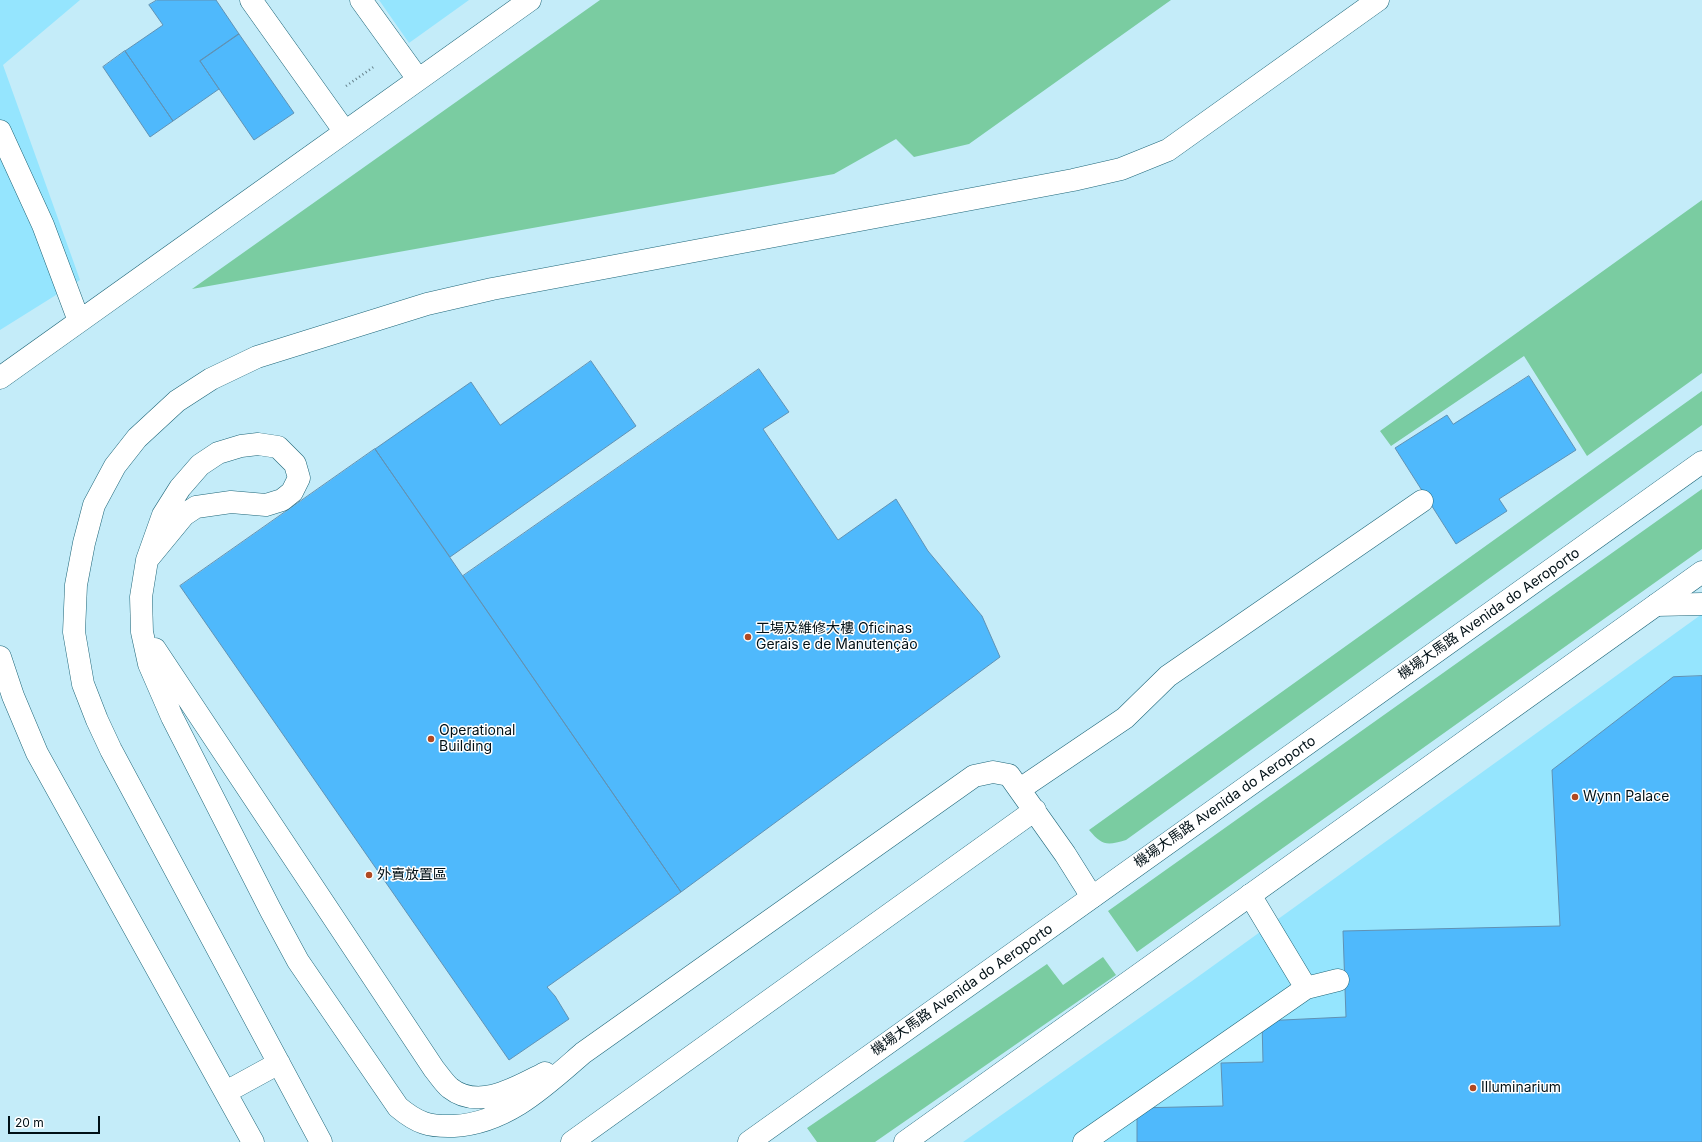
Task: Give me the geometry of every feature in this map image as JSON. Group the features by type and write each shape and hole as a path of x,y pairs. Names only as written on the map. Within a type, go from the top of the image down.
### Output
{"main road":[{"path":"250,0 344,132"},
{"path":"361,0 418,79"},
{"path":"0,378 530,0"},
{"path":"321,1142 111,750 83,684 74,632 76,585 84,543 94,505 115,466 137,438 177,401 211,379 257,357 427,304 492,289 1121,170 1168,150 1378,0"},
{"path":"0,131 44,225 79,321"},
{"path":"147,560 180,520 196,507 231,502 266,505 282,500 292,492 299,478 294,464 278,447 258,444 241,446 218,453 200,465 180,488 162,515 147,560 141,597 142,632 149,664 172,717 298,961 398,1107 411,1118 428,1126 467,1125 490,1119 510,1111 534,1094 583,1053 974,776 993,772 1009,775 1065,854 1092,897"},
{"name":"機場大馬路 Avenida do Aeroporto","path":"749,1142 1702,462"},
{"path":"1020,789 1125,718 1168,676 1422,501"},
{"path":"905,1142 1702,572"},
{"path":"1656,605 1702,604"},
{"path":"142,617 154,648 170,674 430,1062 449,1087 462,1095 477,1098 508,1092 583,1053"},
{"path":"0,656 13,696 37,753 253,1142"},
{"path":"572,1142 1035,810"},
{"path":"1250,895 1306,988"},
{"path":"1084,1142 1306,988 1338,980"},
{"path":"226,1092 279,1063"}],"path":[{"path":"323,102 398,50"}],"shaded area":[{"path":"0,0 80,0 3,65 80,280 0,330"},
{"path":"379,0 469,0 409,43"},
{"name":"Wynn Palace","path":"1702,614 1702,1142 963,1142 1192,981"}],"green space":[{"path":"600,0 1171,0 969,144 914,157 896,139 834,174 192,289"},
{"path":"1702,200 1702,373 1587,456 1524,356 1391,446 1380,431"},
{"path":"1702,391 1702,425 1126,840 1114,843 1105,843 1097,839 1089,830"},
{"path":"1702,489 1702,549 1137,952 1108,911"},
{"path":"1103,957 1116,975 875,1142 817,1142 807,1128 1047,964 1063,985"}],"building":[{"path":"157,0 216,0 239,34 200,61 219,89 173,121 125,51 163,25 149,5"},
{"path":"239,34 294,113 254,140 200,61"},
{"path":"125,51 173,121 150,137 103,67"},
{"path":"591,361 636,426 450,557 375,449 471,382 500,425"},
{"name":"工場及維修大樓 Oficinas Gerais e de Manutenção","path":"759,369 789,412 763,429 838,540 896,499 928,551 982,616 1000,657 681,892 463,576"},
{"path":"1529,376 1576,450 1499,499 1507,511 1456,544 1395,448 1447,415 1453,424"},
{"name":"Operational Building","path":"375,449 681,892 547,987 555,996 569,1019 509,1060 180,586"},
{"name":"Wynn Palace","path":"1702,676 1702,1142 1137,1142 1137,1108 1223,1106 1221,1063 1263,1062 1262,1021 1346,1017 1343,931 1560,926 1552,770 1673,677"}],"place":[{"name":"工場及維修大樓 Oficinas Gerais e de Manutenção","path":"748,637"},
{"name":"Operational Building","path":"431,739"},
{"name":"Wynn Palace","path":"1575,797"},
{"name":"外賣放置區","path":"369,875"},
{"name":"Illuminarium","path":"1473,1088"}]}
